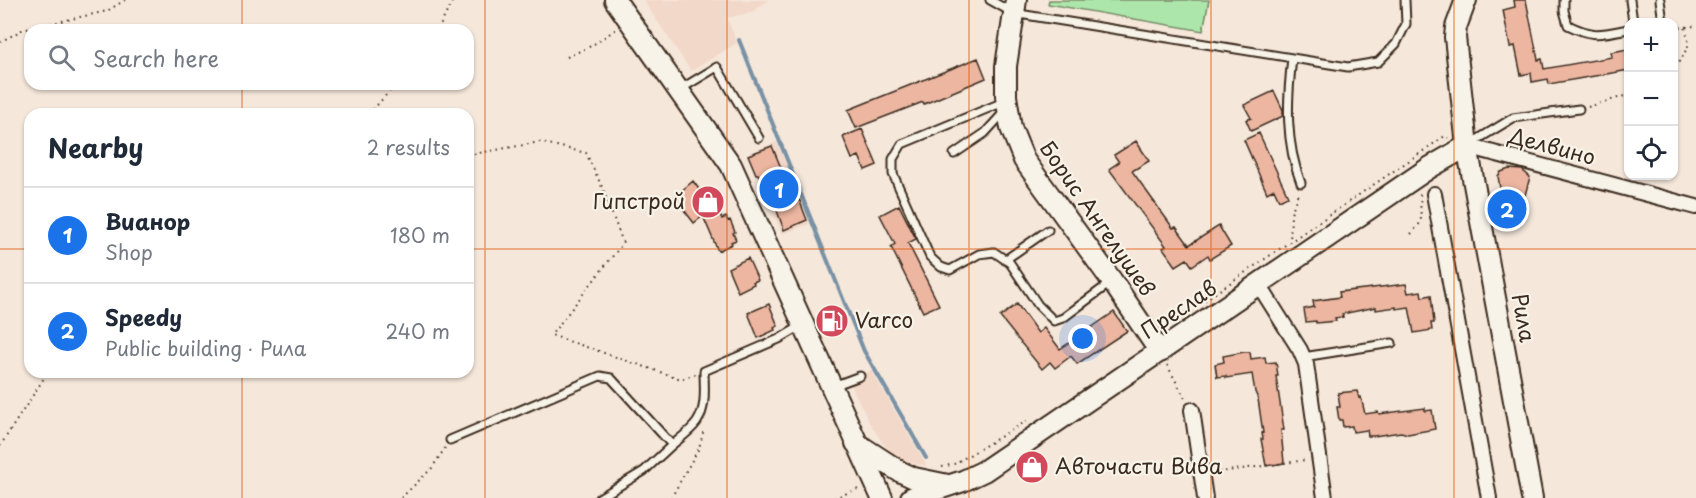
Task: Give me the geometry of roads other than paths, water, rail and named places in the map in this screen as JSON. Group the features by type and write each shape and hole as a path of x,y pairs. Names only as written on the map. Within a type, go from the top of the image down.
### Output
{"street":[{"path":"615,0 731,165 878,491"},
{"name":"Рила","path":"1466,0 1456,27 1455,37 1467,146 1532,498"},
{"name":"Борис Ангелушев","path":"1014,6 1006,66 1007,105 1011,128 1024,160 1112,281 1160,352"},
{"name":"Делвино","path":"1467,146 1696,207"},
{"name":"Преслав","path":"911,498 941,491 984,471 1429,168 1467,146"},
{"path":"1427,194 1489,498"},
{"path":"1259,285 1303,357 1309,379 1325,498"},
{"path":"1192,410 1205,498"},
{"path":"855,442 899,471 941,491"}],"lane":[{"path":"990,0 1348,67 1378,62 1396,44 1406,24 1405,0"},
{"path":"1564,0 1568,25 1585,33 1601,34 1624,30"},
{"path":"1630,0 1632,18"},
{"path":"1660,0 1663,18"},
{"path":"1292,58 1287,95 1289,133 1301,183"},
{"path":"680,90 717,67 759,138"},
{"path":"954,154 985,133 1007,105"},
{"path":"1007,105 902,144 893,159 892,174 930,257 941,267 950,270 979,254 994,252 1010,263 1038,305 1054,321 1063,318 1112,281"},
{"path":"1467,146 1513,118 1580,109"},
{"path":"1005,260 1048,230"},
{"path":"598,498 644,471 696,422 704,400 704,371 779,339 803,325"},
{"path":"1303,357 1392,343"},
{"path":"450,440 558,393 605,376 611,378 672,445"},
{"path":"831,387 860,376"}],"waterway":[{"path":"739,40 864,351 926,458"}],"place":[{"name":"Вианор","path":"779,189"},
{"name":"Гипстрой","path":"708,202"},
{"name":"Speedy","path":"1507,209"},
{"name":"Varco","path":"832,321"},
{"name":"Авточасти Вива","path":"1032,467"}]}
